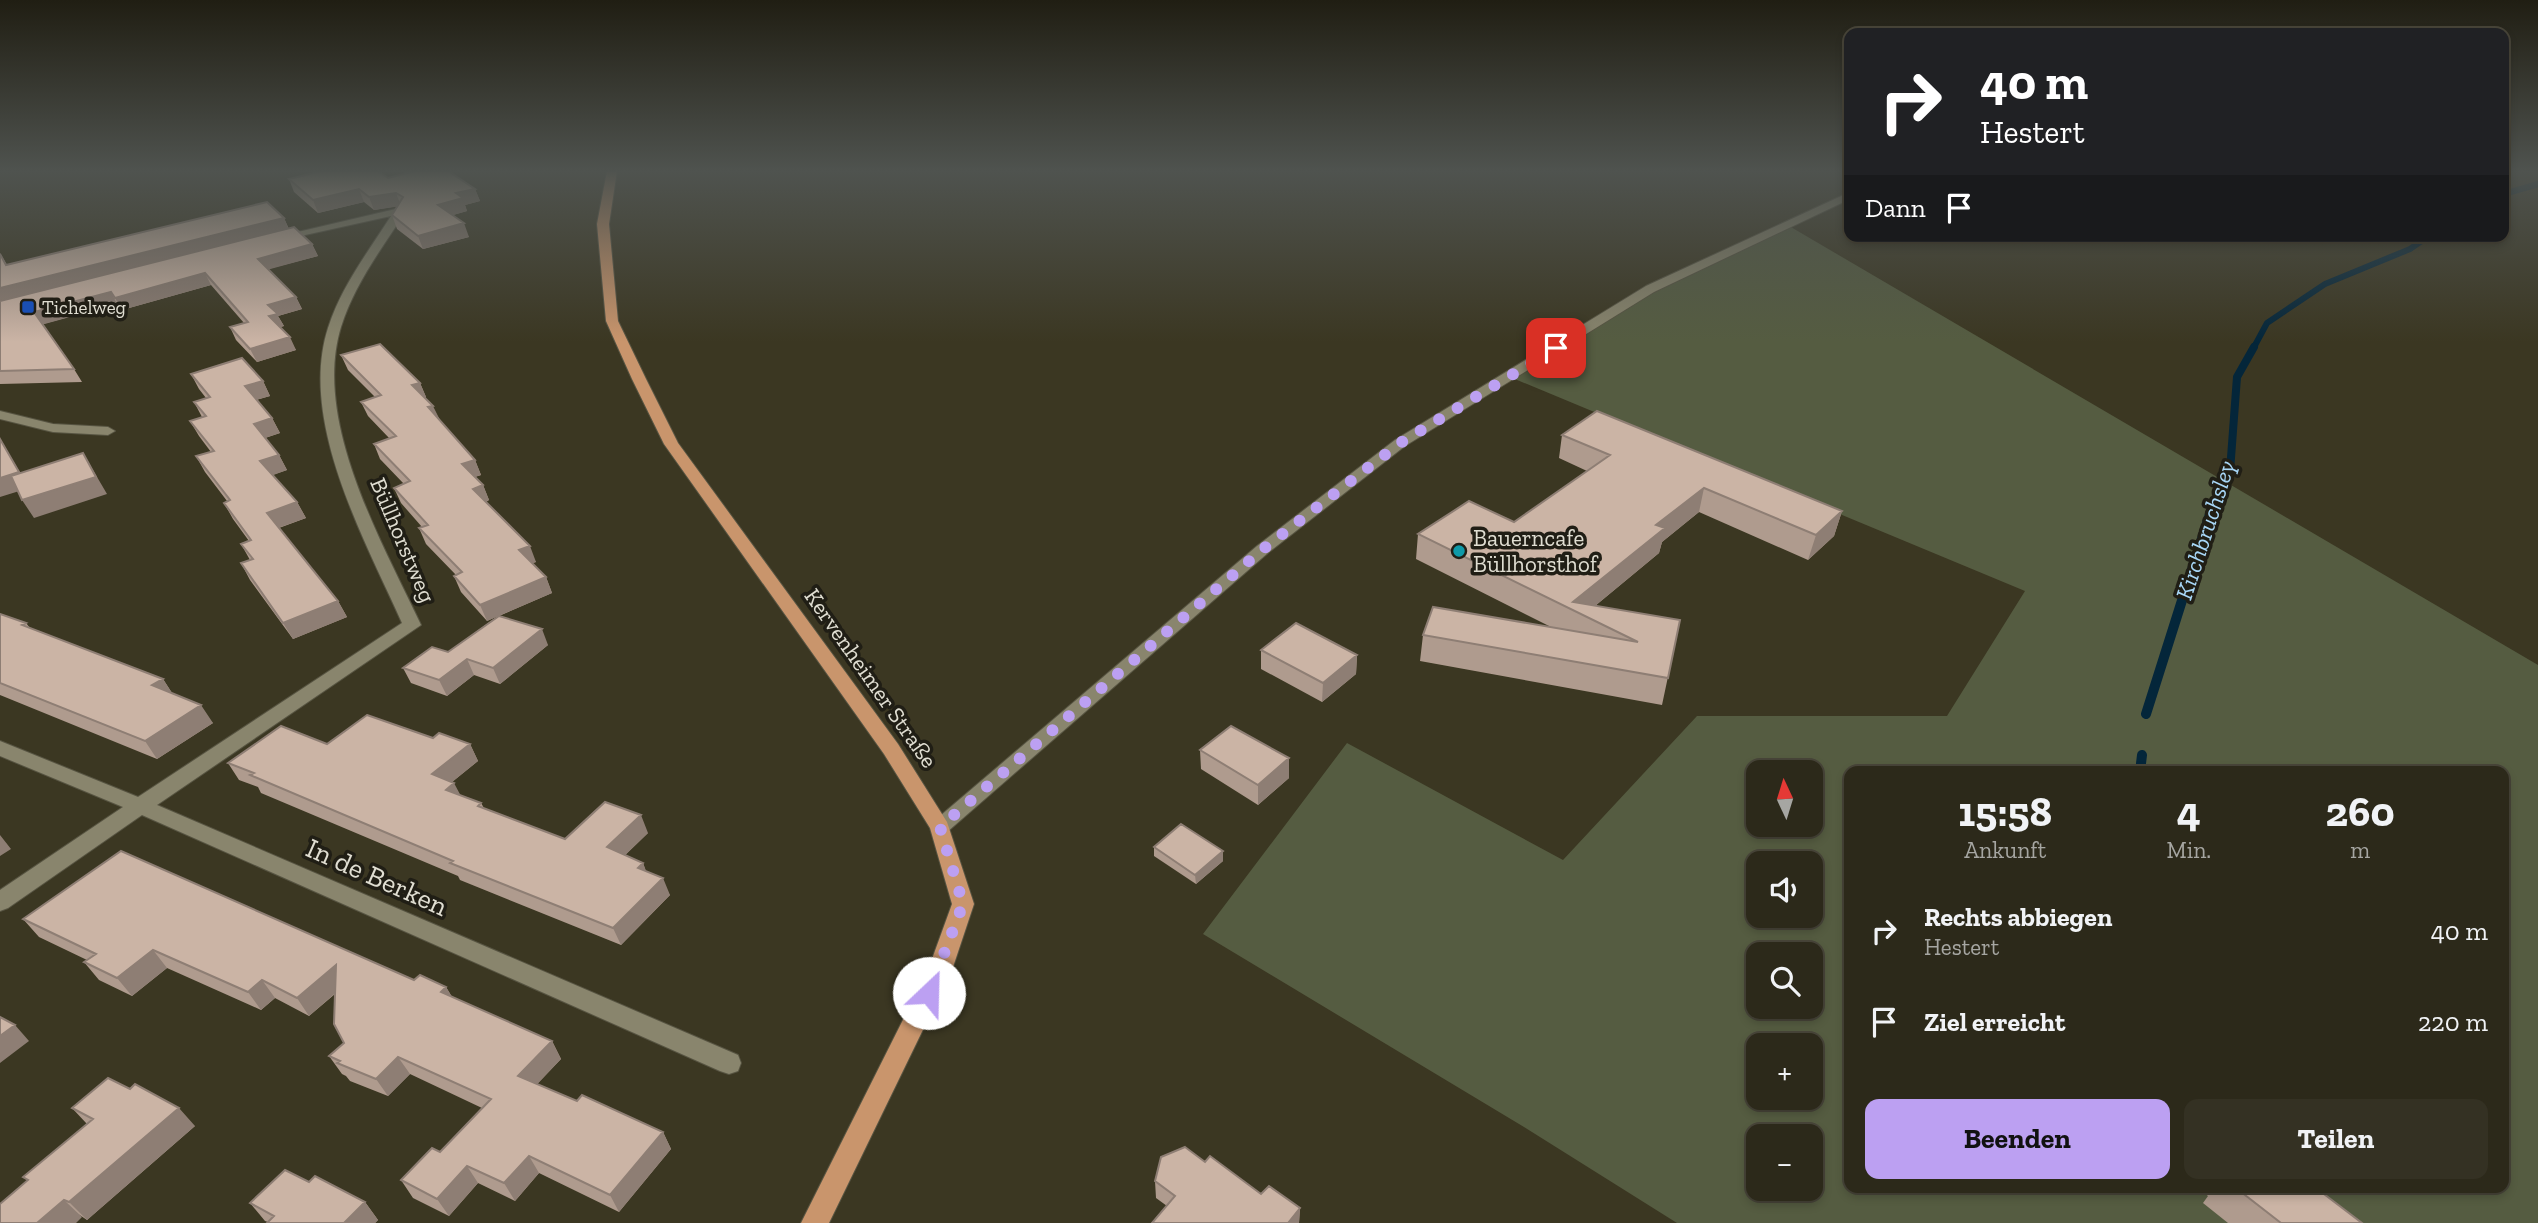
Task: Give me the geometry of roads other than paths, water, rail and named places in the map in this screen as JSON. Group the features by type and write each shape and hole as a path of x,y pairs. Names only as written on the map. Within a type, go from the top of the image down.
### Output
{"main road":[{"name":"Kervenheimer Straße","path":"603,228 612,321 671,444 891,749 940,827 963,904 940,970 815,1223"}],"street":[{"name":"Büllhorstweg","path":"260,242 323,228"},
{"name":"Büllhorstweg","path":"141,806 412,625 361,510 333,425 326,387 331,342 341,313 390,228"},
{"path":"940,827 1254,556 1400,443 1650,289 1780,228"},
{"path":"0,415 53,428 108,431"},
{"name":"In de Berken","path":"0,748 141,806 729,1063"},
{"path":"0,902 141,806"}],"waterway":[{"name":"Kirchbruchsley","path":"2253,349 2267,323 2325,284 2410,249 2420,242"},
{"name":"Kirchbruchsley","path":"2190,573 2211,508 2230,471 2237,377 2254,347"},
{"name":"Kirchbruchsley","path":"2146,714 2191,572"},
{"name":"Kirchbruchsley","path":"2141,766 2142,755"}],"place":[{"name":"Tichelweg","path":"28,307"},
{"name":"Bauerncafe Büllhorsthof","path":"1459,551"}]}
